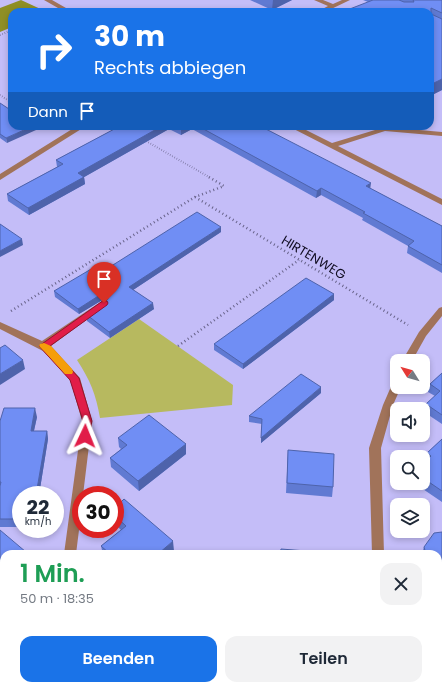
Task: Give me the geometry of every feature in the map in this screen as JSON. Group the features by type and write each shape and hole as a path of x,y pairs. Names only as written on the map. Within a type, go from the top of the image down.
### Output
{"street":[{"path":"47,0 62,8"},
{"path":"317,0 333,6"},
{"path":"329,8 347,0"},
{"path":"0,178 76,130"},
{"path":"300,130 440,198"},
{"path":"331,146 382,130"},
{"path":"396,130 442,134"},
{"path":"43,346 104,303"},
{"path":"411,354 422,334 442,310"},
{"path":"0,325 47,348 75,378 87,421 71,550"},
{"path":"378,550 375,448 393,394"}],"path":[{"path":"7,313 195,197 224,186 139,137"},
{"name":"HIRTENWEG","path":"195,197 422,334"},
{"path":"178,346 299,260"}],"shaded area":[{"path":"21,0 38,8 8,8 8,29 0,32 0,8"},
{"path":"139,319 233,385 232,405 100,418 97,402 92,388 86,374 77,360"}],"building":[{"path":"373,0 399,0 404,2 414,2 413,0 442,0 442,13 434,8 352,8"},
{"path":"434,15 442,19 442,79 434,83"},
{"path":"0,103 8,108 8,130 24,130 6,138 0,134"},
{"path":"112,130 155,130 78,173 84,177 28,208 7,194 63,164 56,160"},
{"path":"205,130 268,130 371,183 366,186 442,226 442,265 408,246 414,241 321,188 317,191"},
{"path":"197,212 221,227 129,287 153,303 109,332 87,315 108,299 108,296 103,293 78,309 54,291 98,265 105,270"},
{"path":"0,224 22,239 0,251"},
{"path":"306,278 334,294 243,364 214,344"},
{"path":"5,345 23,360 0,374 0,348"},
{"path":"442,373 442,415 430,407 430,402 428,402 440,391 430,384"},
{"path":"301,374 321,387 261,438 262,419 249,416"},
{"path":"4,408 35,408 31,431 47,431 38,486 12,486 12,519 0,519 0,421"},
{"path":"149,415 186,444 138,481 110,458 127,445 118,438"},
{"path":"442,439 442,491 430,483 430,450"},
{"path":"288,450 334,454 333,487 287,483"},
{"path":"124,499 173,541 163,550 106,550 101,546 111,538 124,538 124,528 126,526 124,524"},
{"path":"0,530 24,550 0,550"},
{"path":"442,532 442,550 425,550 424,547 434,533"}],"slow traffic":[{"path":"44,346 69,372"}],"route":[{"path":"85,436 87,421 75,378 47,348 43,346 104,303"}]}
